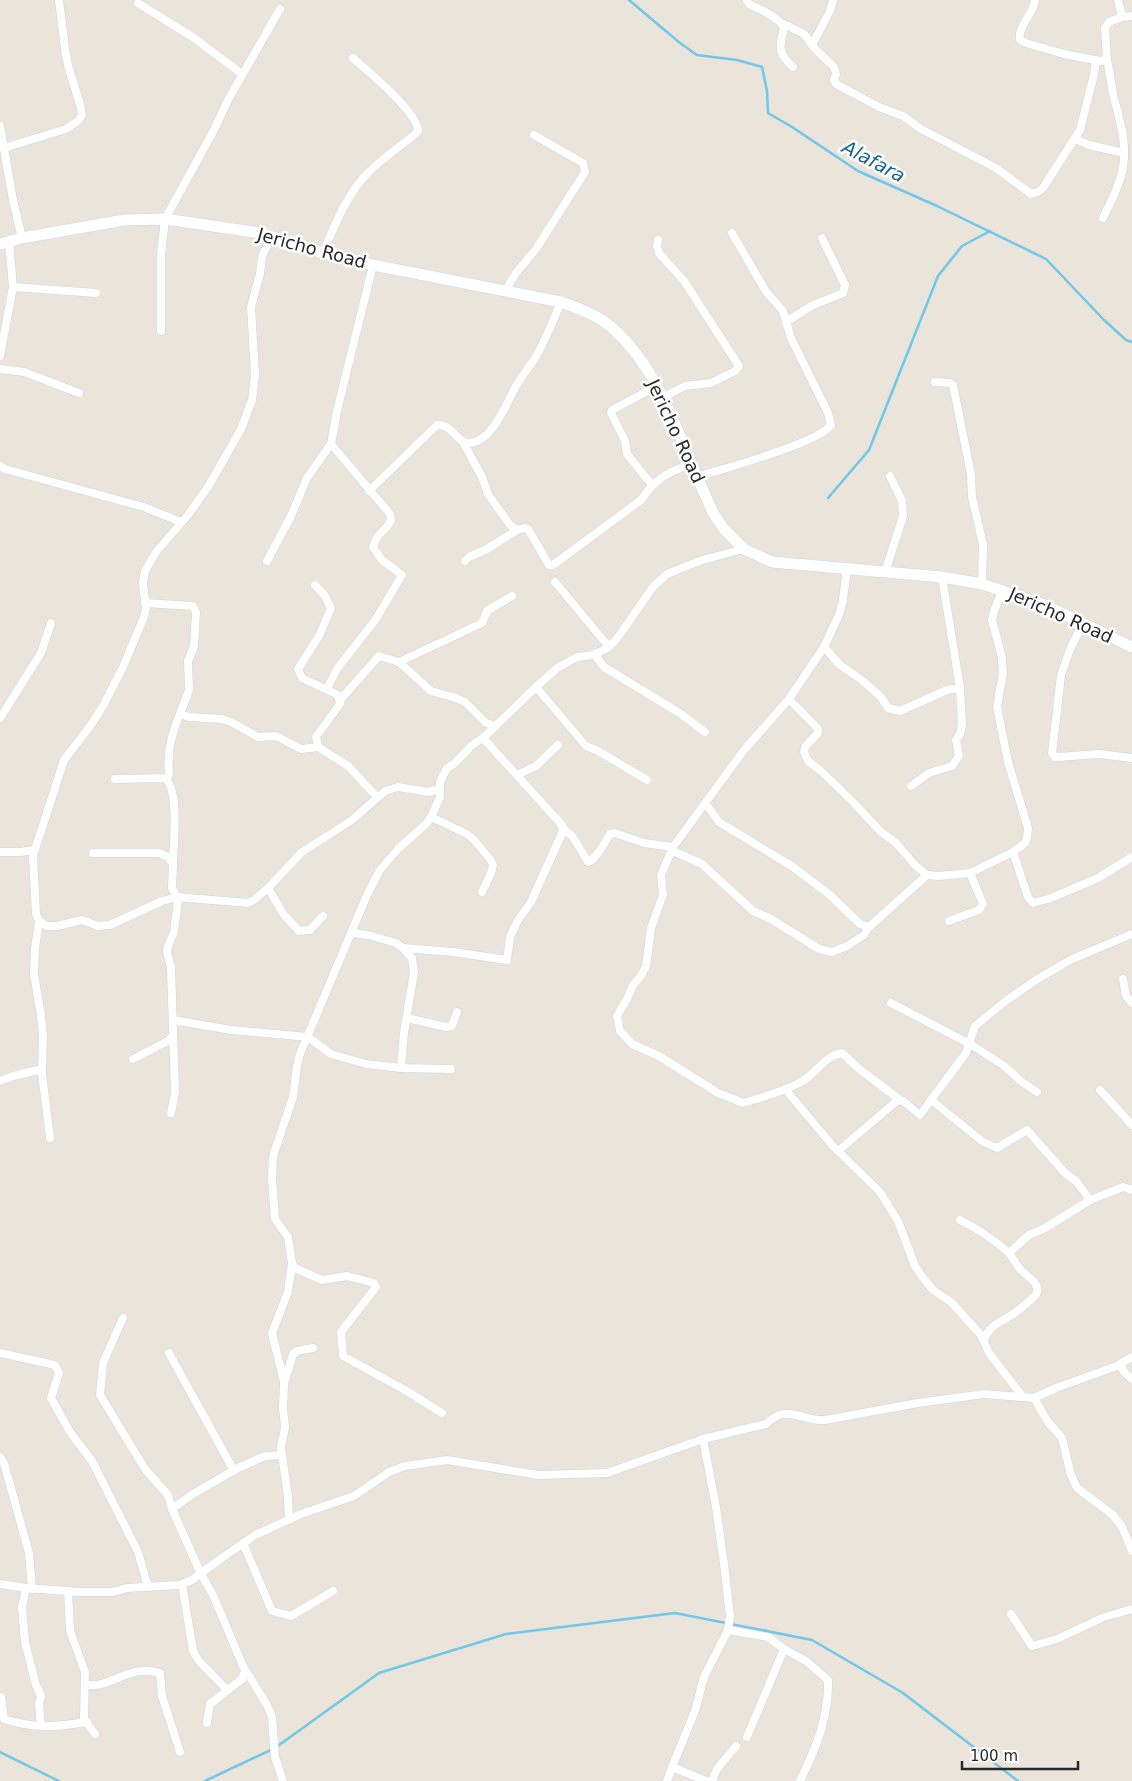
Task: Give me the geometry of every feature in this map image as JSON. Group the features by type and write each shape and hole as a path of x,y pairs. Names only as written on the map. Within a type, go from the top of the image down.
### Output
{"street":[{"path":"4,148 66,129 78,122 82,115 68,65 59,0"},
{"path":"747,0 749,4 804,34 816,50 834,66 836,74 834,80 836,84 879,107 903,116 920,129 996,168 1031,194 1043,188 1083,121 1096,60"},
{"path":"812,44 830,11 833,0"},
{"path":"1035,0 1031,15 1021,29 1020,40 1049,50 1096,60 1107,60"},
{"path":"1118,0 1122,17"},
{"path":"138,3 194,38 242,74"},
{"path":"161,331 161,254 165,219 214,130 228,98 280,9"},
{"path":"1103,218 1117,190 1123,168 1124,153 1123,131 1107,60 1105,28 1109,22 1122,17 1132,16"},
{"path":"784,24 780,42 781,54 784,60 793,67"},
{"path":"323,253 338,219 354,190 368,172 412,137 418,130 417,123 409,112 353,58"},
{"path":"0,126 13,200 22,238"},
{"path":"505,291 516,273 536,249 585,172 582,163 534,136"},
{"path":"1074,139 1089,145 1124,153"},
{"name":"Jericho Road","path":"4,243 22,238 124,220 165,219 272,236 323,253 373,265 561,302 582,310 608,324 629,346 664,397 713,513 724,529 744,549 772,562 942,577 1003,589 1047,606 1132,647"},
{"path":"697,477 785,450 825,432 831,426 828,413 792,338 783,311 766,290 732,232"},
{"path":"272,236 262,256 260,274 252,307 256,375 252,400 241,429 208,487 188,515 156,552 145,571 143,583 144,617 123,667 91,725 64,760 46,820 34,850 36,914 39,920 47,926 57,926 82,920 98,926 110,925 162,901 177,897 248,903 268,888 302,852 352,820 385,790 398,787 428,792 440,789"},
{"path":"786,322 813,305 843,293 845,285 822,238"},
{"path":"658,240 659,253 684,281 739,366 735,371 711,383 686,386 664,397"},
{"path":"0,356 13,287 4,243"},
{"path":"267,561 291,516 308,478 330,444 373,265"},
{"path":"13,287 96,293"},
{"path":"463,442 475,442 495,426 515,388 536,357 561,302"},
{"path":"0,369 24,372 79,393"},
{"path":"935,382 953,385 971,474 972,496 983,544 982,584"},
{"path":"652,485 628,454 625,441 611,413 612,410 657,386"},
{"path":"369,491 437,425 447,426 463,442 482,477 488,494 510,525 517,530"},
{"path":"327,689 337,669 384,607 402,575 382,560 373,547 376,537 389,525 392,518 390,514 330,444"},
{"path":"465,561 517,530 524,528 528,529 549,565 553,565 641,500 659,478 691,464"},
{"path":"0,466 144,508 181,522"},
{"path":"885,573 903,516 902,501 890,476"},
{"path":"284,1384 272,1333 288,1292 292,1263 288,1237 275,1219 272,1178 273,1156 293,1097 296,1066 317,1012 380,870 398,849 426,824 431,817 440,797 440,782 447,768 454,764 472,745 483,738 557,668 570,660 597,653 609,647 616,640 653,587 667,574 702,560 744,549"},
{"path":"847,568 839,616 824,647 789,699 744,750 673,849 661,875 663,895 651,928 646,966 632,987 617,1016 620,1030 632,1044 665,1060 718,1093 743,1103 803,1081 832,1055 842,1053 858,1068 920,1115 966,1053 975,1026 1007,1000 1070,960 1132,934"},
{"path":"911,786 929,773 952,766 959,756 956,740 962,725 960,688 942,577"},
{"path":"555,582 609,647"},
{"path":"315,585 325,596 331,608 319,636 298,669 302,678 327,689 338,696 340,700"},
{"path":"789,699 818,729 818,733 805,748 804,752 808,761 848,797 880,831 896,843 915,865 927,875 939,876 970,873 1014,852 1025,843 1028,832 1008,762 997,707 1003,673 1002,658 992,620 1003,589"},
{"path":"398,662 482,623 487,611 512,596"},
{"path":"115,779 165,778 169,775 170,740 189,690 188,661 194,646 196,612 193,606 145,603"},
{"path":"0,718 41,653 51,623"},
{"path":"1082,624 1061,675 1052,753 1058,757 1099,754 1132,758"},
{"path":"824,647 840,665 863,681 880,697 888,708 895,711 900,711 947,690 960,688"},
{"path":"597,653 596,658 604,667 681,714 705,732"},
{"path":"318,747 316,737 340,704 340,700 379,656 398,662 431,691 465,702 486,723 495,726"},
{"path":"536,687 586,746 647,780"},
{"path":"180,714 222,719 258,737 276,736 301,749 318,747 348,766 377,797"},
{"path":"483,738 573,837 588,862 592,861 598,854 610,834 615,833 644,843 673,849 702,864 753,911 771,919 818,949 832,952 847,946 864,935 869,927 927,875"},
{"path":"517,775 536,766 558,745"},
{"path":"165,778 173,794 172,888 178,899 174,932 167,952 170,967 175,1093 171,1113"},
{"path":"706,804 720,822 793,867 830,896 860,924 869,927"},
{"path":"431,817 467,834 490,859 493,865 482,892"},
{"path":"403,948 460,953 507,960 510,937 518,920 531,902 538,882 563,828"},
{"path":"0,852 34,850"},
{"path":"1014,852 1028,897 1034,903 1051,898 1098,878 1132,857"},
{"path":"93,853 159,853 168,856 173,864"},
{"path":"949,921 979,910 982,907 983,904 970,873"},
{"path":"268,888 284,915 299,931 310,930 323,916"},
{"path":"39,920 34,974 42,1016 42,1069 50,1138"},
{"path":"352,933 396,942 412,958 414,972 404,1033 401,1068"},
{"path":"1123,979 1126,996 1132,1003"},
{"path":"891,1003 970,1044 1003,1064 1022,1082 1037,1092"},
{"path":"407,1018 446,1027 452,1026 457,1012"},
{"path":"173,1020 231,1030 308,1037 331,1054 366,1064 401,1068 451,1069"},
{"path":"133,1059 168,1041 173,1036"},
{"path":"0,1081 42,1069"},
{"path":"785,1089 838,1151 880,1192 898,1221 915,1266 921,1275 933,1290 951,1302 970,1321 984,1340 989,1353 1000,1369 1023,1397"},
{"path":"1100,1090 1132,1125"},
{"path":"838,1151 900,1100"},
{"path":"931,1100 982,1141 997,1148 1027,1130 1064,1173 1077,1182 1090,1200"},
{"path":"1009,1253 1030,1235 1045,1228 1090,1200 1123,1187 1132,1190"},
{"path":"960,1220 990,1237 1009,1253 1020,1269 1036,1283 1038,1291 1036,1295 1011,1315 991,1327 986,1332 984,1340"},
{"path":"292,1263 296,1268 322,1280 347,1276 374,1283 376,1287 341,1332 342,1356 405,1390 442,1413"},
{"path":"123,1318 103,1363 100,1395 144,1469 168,1494 172,1509 201,1574 213,1595 245,1670 268,1705 272,1717 275,1757 283,1781"},
{"path":"289,1520 282,1454 282,1438 285,1428 283,1408 284,1384 293,1354 297,1351 313,1348"},
{"path":"0,1353 55,1365 58,1373 51,1398 70,1432 92,1461 138,1552 148,1587"},
{"path":"169,1353 234,1471"},
{"path":"0,1584 29,1589 113,1592 127,1588 182,1584 201,1574 255,1535 354,1496 390,1472 405,1466 447,1460 538,1475 607,1472 702,1440 766,1424 780,1413 815,1420 825,1420 918,1403 984,1394 1034,1398 1120,1364 1132,1357"},
{"path":"1120,1364 1124,1372 1132,1379"},
{"path":"1034,1398 1048,1422 1062,1438 1071,1475 1077,1488 1113,1515 1122,1527 1132,1551"},
{"path":"667,1781 695,1711 704,1677 728,1630 730,1616 720,1536 702,1440"},
{"path":"172,1509 234,1471 265,1456 282,1454"},
{"path":"0,1457 4,1463 29,1553 29,1589 22,1607 25,1642 41,1696 39,1704 42,1726"},
{"path":"243,1544 272,1611 291,1616 333,1591"},
{"path":"182,1584 193,1650 198,1660 227,1690"},
{"path":"68,1591 70,1631 85,1672 84,1719 95,1734"},
{"path":"1011,1614 1032,1646 1063,1636 1104,1617 1132,1610"},
{"path":"728,1630 768,1637 784,1649 806,1661 828,1680 828,1701 824,1721 814,1752 800,1781"},
{"path":"747,1737 784,1649"},
{"path":"85,1685 100,1685 125,1674 150,1670 160,1673 162,1696 180,1752"},
{"path":"208,1722 210,1704 242,1679 245,1670"},
{"path":"1,1697 4,1719 25,1726 56,1727 87,1722"},
{"path":"712,1781 717,1769 736,1746"},
{"path":"672,1767 706,1781"}],"waterway":[{"name":"Alafara","path":"629,0 697,55 737,60 762,67 767,91 768,113 858,171 937,206 1046,259 1104,320 1126,340 1132,342"},
{"path":"828,498 869,450 938,276 962,246 990,231"},
{"path":"205,1781 275,1748 379,1673 506,1634 675,1613 812,1640 903,1693 1018,1781"},
{"path":"0,1752 59,1781"}]}
